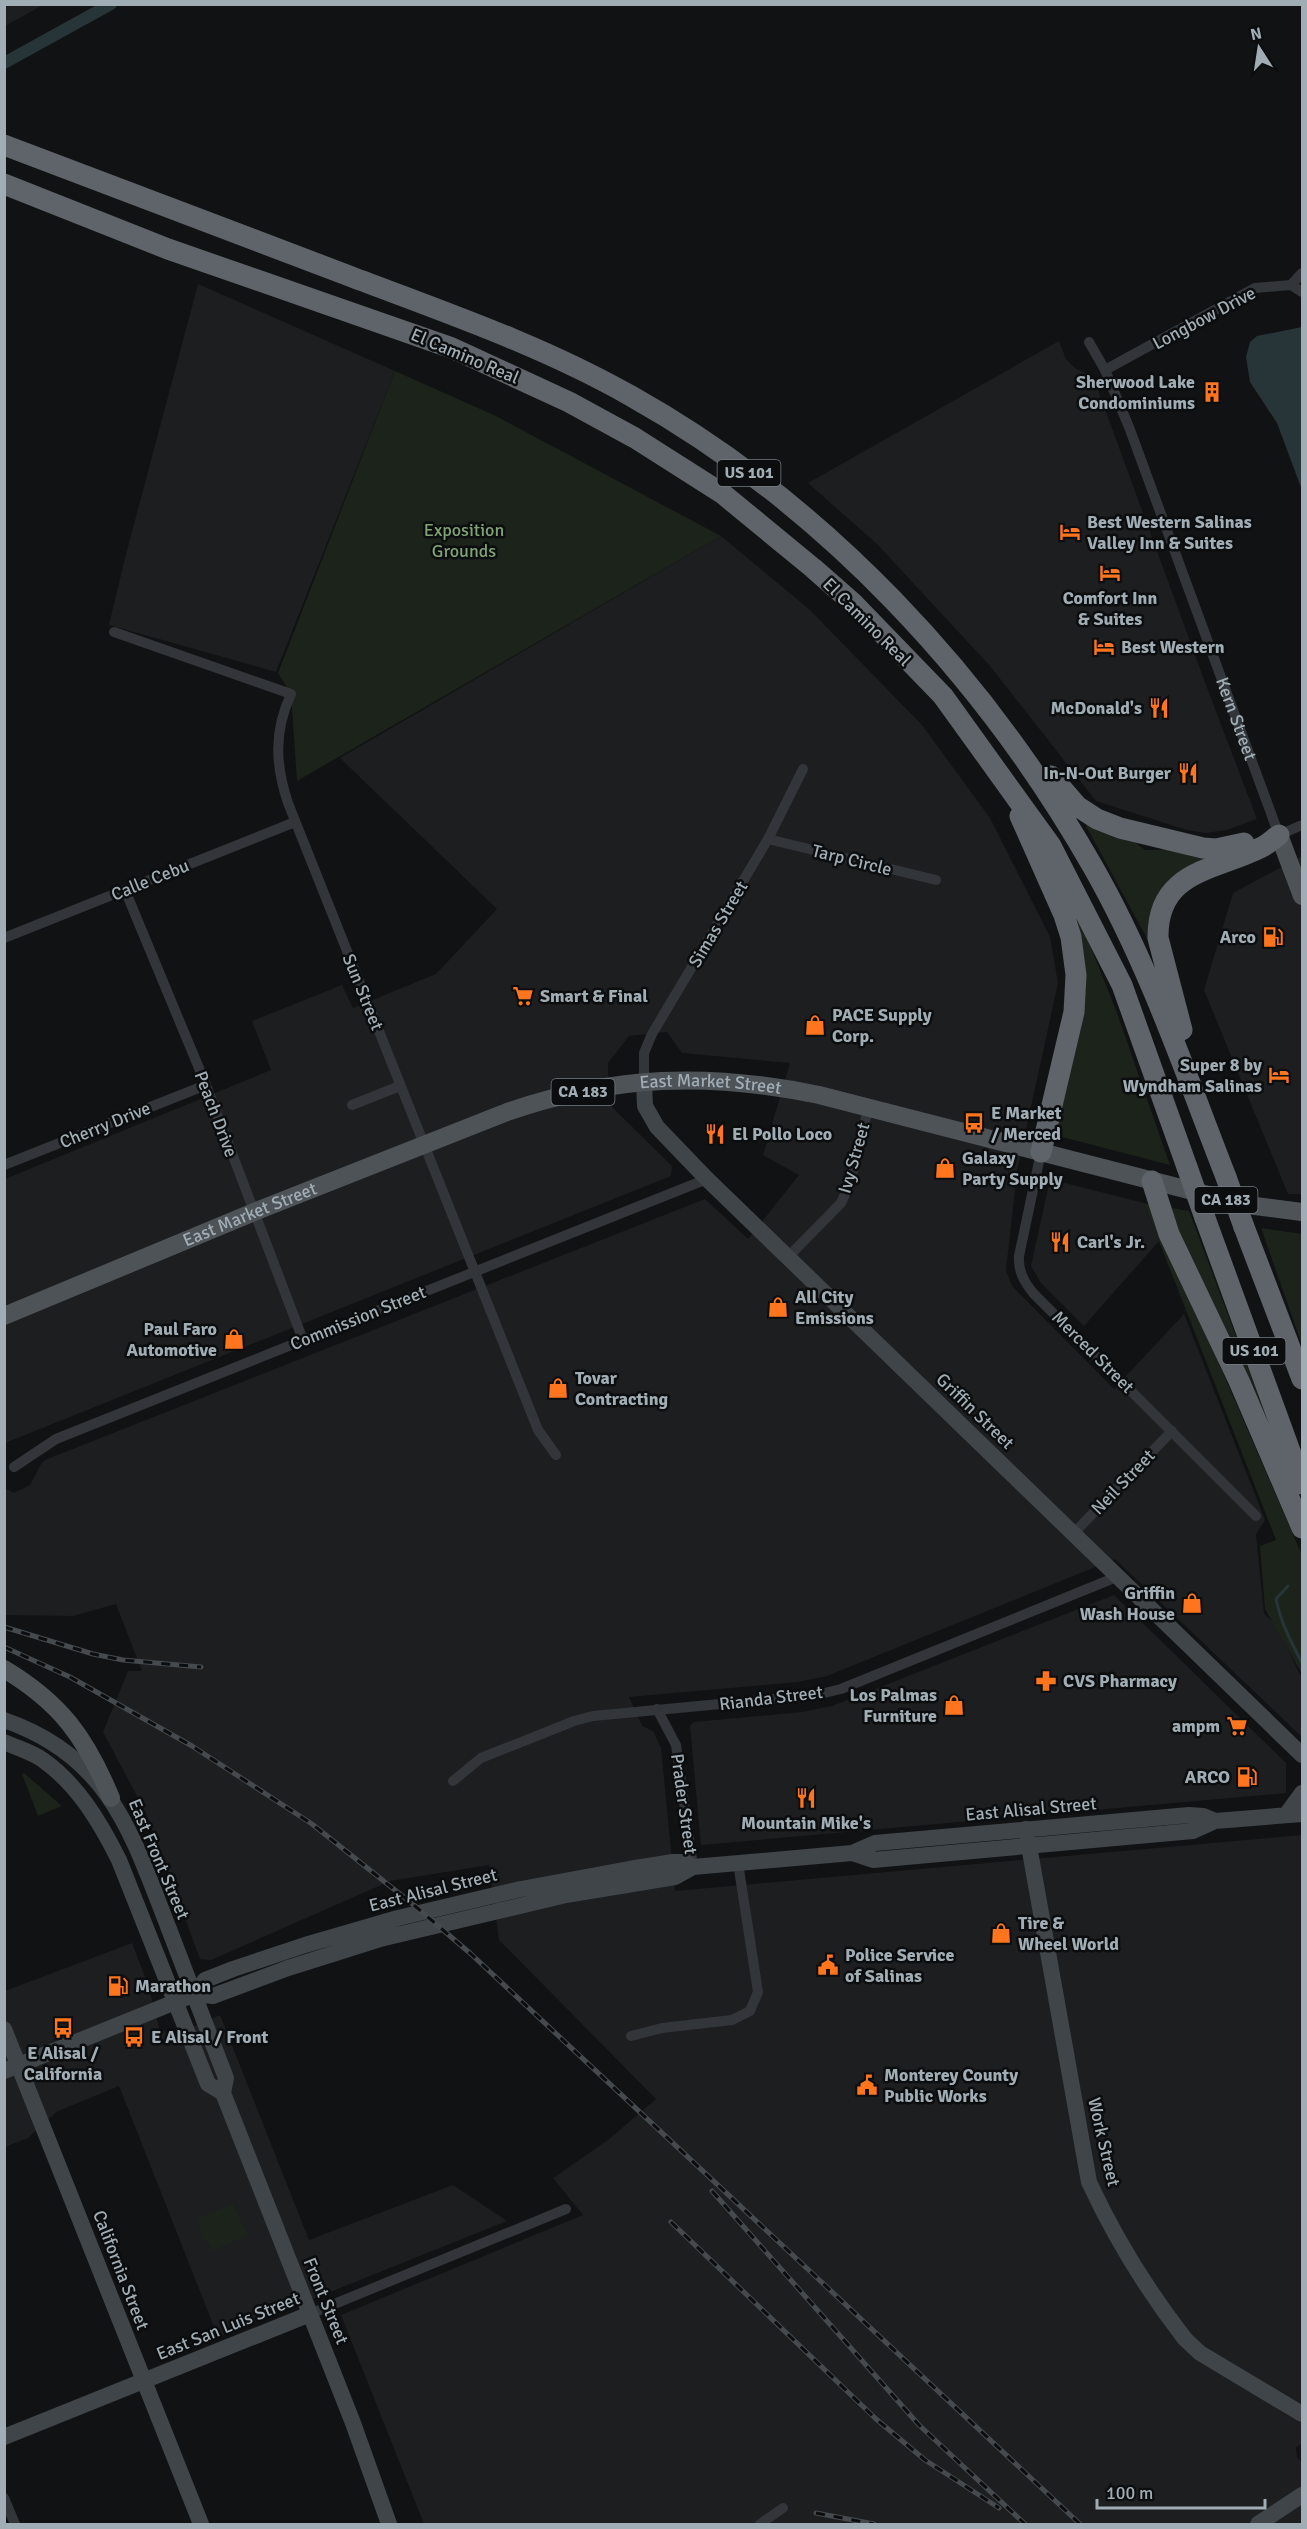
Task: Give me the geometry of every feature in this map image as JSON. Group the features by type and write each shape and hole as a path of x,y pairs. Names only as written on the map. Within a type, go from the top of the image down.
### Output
{"highway":[{"name":"El Camino Real","path":"4,145 508,336 628,394 675,422 766,485 848,554 957,671 995,718 1058,807 1112,901 1146,971 1302,1379"},
{"name":"El Camino Real","path":"4,184 168,249 452,348 569,402 682,467 723,494 854,604 953,708 1052,846 1122,985 1302,1484"},
{"path":"4,190 168,249"},
{"path":"995,718 1023,741 1077,806 1106,824 1203,848 1227,847 1257,838 1279,835"},
{"path":"1004,780 1064,915 1074,954 1076,975 1074,1012 1041,1152"},
{"path":"1208,1132 1160,947 1158,924 1166,902 1181,882 1198,872 1261,848 1279,835"},
{"path":"1152,1181 1168,1234 1239,1381 1302,1528"}],"main road":[{"name":"Kern Street","path":"1279,835 1302,896"},
{"name":"East Market Street","path":"4,1316 424,1143 532,1103 619,1084 699,1079 771,1085 819,1095 1247,1205 1302,1212"},
{"name":"Griffin Street","path":"644,1082 645,1106 657,1127 707,1179 1302,1755"},
{"path":"4,1326 40,1301"},
{"path":"4,1669 60,1710 94,1758 111,1798"},
{"name":"East Front Street","path":"4,1720 25,1727 62,1750 85,1769 111,1798 134,1839 195,1994"},
{"name":"East Front Street","path":"4,1742 42,1759 82,1796 119,1860 175,2001"},
{"path":"1294,1814 1302,1793"},
{"name":"East Alisal Street","path":"852,1853 873,1860 1193,1831 1215,1821 1294,1814"},
{"name":"East Alisal Street","path":"12,2068 195,1994 205,1980 233,1969 305,1944 398,1918 521,1889 629,1869 684,1862 693,1867 852,1853 875,1842 1189,1815 1203,1816 1215,1821"},
{"name":"Work Street","path":"1026,1829 1089,2182 1110,2227 1185,2339 1200,2353 1302,2414"},
{"name":"Front Street","path":"195,1994 226,2078 223,2093 310,2313 389,2524"},
{"name":"Front Street","path":"175,2001 208,2084 223,2093"},
{"name":"California Street","path":"4,2029 12,2068 144,2381 201,2524"},
{"name":"East San Luis Street","path":"4,2437 310,2313"},
{"path":"1258,2524 1302,2495"}],"street":[{"path":"1302,273 1291,285 1302,292"},
{"name":"Longbow Drive","path":"1105,370 1256,288 1291,285"},
{"name":"Kern Street","path":"1089,342 1105,370 1129,427 1279,835"},
{"name":"Sun Street","path":"114,632 291,694 280,724 277,756 282,785 538,1430 556,1455"},
{"name":"Simas Street","path":"644,1082 644,1053 652,1034 768,839 803,769"},
{"name":"Calle Cebu","path":"4,938 295,822"},
{"path":"1279,835 1302,825"},
{"name":"Tarp Circle","path":"768,839 936,880"},
{"name":"Peach Drive","path":"125,890 206,1085 303,1340"},
{"name":"Cherry Drive","path":"4,1166 206,1085"},
{"path":"352,1105 400,1086"},
{"name":"Ivy Street","path":"788,1257 841,1203 849,1186 868,1109"},
{"name":"Merced Street","path":"1041,1152 1019,1256 1019,1268 1024,1282 1256,1516"},
{"name":"Commission Street","path":"14,1467 56,1439 707,1179"},
{"name":"Neil Street","path":"1074,1533 1172,1431"},
{"name":"Rianda Street","path":"453,1781 481,1758 574,1721 593,1716 816,1695 841,1689 1119,1576"},
{"name":"Prader Street","path":"657,1710 676,1745 693,1867"},
{"path":"631,2036 662,2028 732,2020 750,2011 758,1992 738,1863"},
{"name":"East San Luis Street","path":"310,2313 566,2209"},
{"path":"4,2498 15,2524"},
{"path":"760,2524 783,2508"}],"shaded area":[{"path":"5,4 43,4 43,5 5,26"},
{"path":"198,284 395,371 276,672 109,625"},
{"path":"1302,327 1302,490 1277,423 1250,382 1246,357 1250,342 1257,336"},
{"path":"1059,341 1066,359 1076,369 1091,375 1094,379 1257,819 1227,830 1205,833 1187,830 1096,801 990,666 877,544 808,483"},
{"path":"721,536 810,610 922,725 990,818 1050,937 1058,983 1017,1171 1006,1270 1012,1286 1114,1389 1184,1314 1265,1520 1256,1534 1264,1614 1276,1624 1302,1679 1302,1737 1115,1559 827,1676 797,1682 629,1697 642,1726 653,1731 661,1748 675,1891 1302,1835 1302,2444 1296,2447 1297,2457 1302,2463 1302,2524 424,2524 341,2315 583,2215 553,2178 608,2140 656,2099 499,1940 489,1865 390,1881 211,1960 200,1959 146,1813 103,1732 128,1671 142,1671 116,1604 73,1616 5,1615 5,1488 14,1493 30,1485 45,1460 705,1199 748,1239 799,1175 763,1155 790,1063 682,1053 667,1032 629,1036 608,1063 609,1104 672,1166 671,1176 5,1443 5,1179 271,1070 252,1021 342,985 353,1008 436,974 497,909 340,758"},
{"path":"1302,856 1302,1194 1288,1194 1204,990 1233,893"},
{"path":"1057,1181 1144,1203 1159,1241 1084,1326 1041,1283 1031,1266 1049,1184"},
{"path":"1114,1595 1286,1763 1286,1793 701,1845 690,1726 694,1722 802,1712 832,1706"},
{"path":"132,1943 148,1985 160,2031 164,2031 169,2037 220,2015 309,2240 453,2185 507,2221 218,2337 119,2086 56,2112 28,2138 5,2147 5,1991"}],"green space":[{"name":"Exposition Grounds","path":"395,371 496,416 721,536 297,781 291,694 278,673"},
{"path":"1088,821 1127,836 1145,850 1183,849 1208,860 1187,867 1173,877 1150,944 1086,826"},
{"path":"1076,911 1116,1010 1170,1165 1058,1136 1055,1130 1078,1035 1068,915"},
{"path":"1144,1203 1150,1205 1302,1555 1302,1674 1265,1609 1260,1546 1276,1540"},
{"path":"1172,1208 1189,1211 1271,1429 1266,1432 1175,1230"},
{"path":"1261,1228 1302,1234 1302,1345"},
{"path":"24,1773 62,1806 38,1816 22,1774"},
{"path":"233,2204 248,2235 212,2251 209,2244 202,2239 198,2218"}],"waterway":[{"path":"4,63 111,4"},
{"path":"1288,1586 1276,1599 1290,1640 1302,1663"}],"railway":[{"path":"4,1627 93,1654 123,1660 201,1667"},
{"path":"4,1647 70,1677 192,1746 312,1824 415,1906 471,1954 1080,2524"},
{"path":"712,2191 919,2425 1025,2524"},
{"path":"671,2222 876,2419 925,2460 999,2508"},
{"path":"816,2513 874,2524"}],"place":[{"name":"Sherwood Lake Condominiums","path":"1212,392"},
{"name":"Best Western Salinas Valley Inn & Suites","path":"1070,532"},
{"name":"Comfort Inn & Suites","path":"1110,573"},
{"name":"Best Western","path":"1104,647"},
{"name":"McDonald's","path":"1159,708"},
{"name":"In-N-Out Burger","path":"1188,773"},
{"name":"Arco","path":"1273,937"},
{"name":"Smart & Final","path":"523,996"},
{"name":"PACE Supply Corp.","path":"815,1025"},
{"name":"Super 8 by Wyndham Salinas","path":"1279,1075"},
{"name":"E Market / Merced","path":"974,1123"},
{"name":"El Pollo Loco","path":"715,1134"},
{"name":"Galaxy Party Supply","path":"945,1168"},
{"name":"Carl's Jr.","path":"1060,1242"},
{"name":"All City Emissions","path":"778,1307"},
{"name":"Paul Faro Automotive","path":"234,1339"},
{"name":"Tovar Contracting","path":"558,1388"},
{"name":"Griffin Wash House","path":"1192,1603"},
{"name":"CVS Pharmacy","path":"1046,1681"},
{"name":"Los Palmas Furniture","path":"954,1705"},
{"name":"ampm","path":"1237,1726"},
{"name":"ARCO","path":"1247,1777"},
{"name":"Mountain Mike's","path":"806,1798"},
{"name":"Tire & Wheel World","path":"1001,1933"},
{"name":"Police Service of Salinas","path":"828,1965"},
{"name":"Marathon","path":"118,1986"},
{"name":"E Alisal / California","path":"63,2028"},
{"name":"E Alisal / Front","path":"134,2037"},
{"name":"Monterey County Public Works","path":"867,2085"}]}
